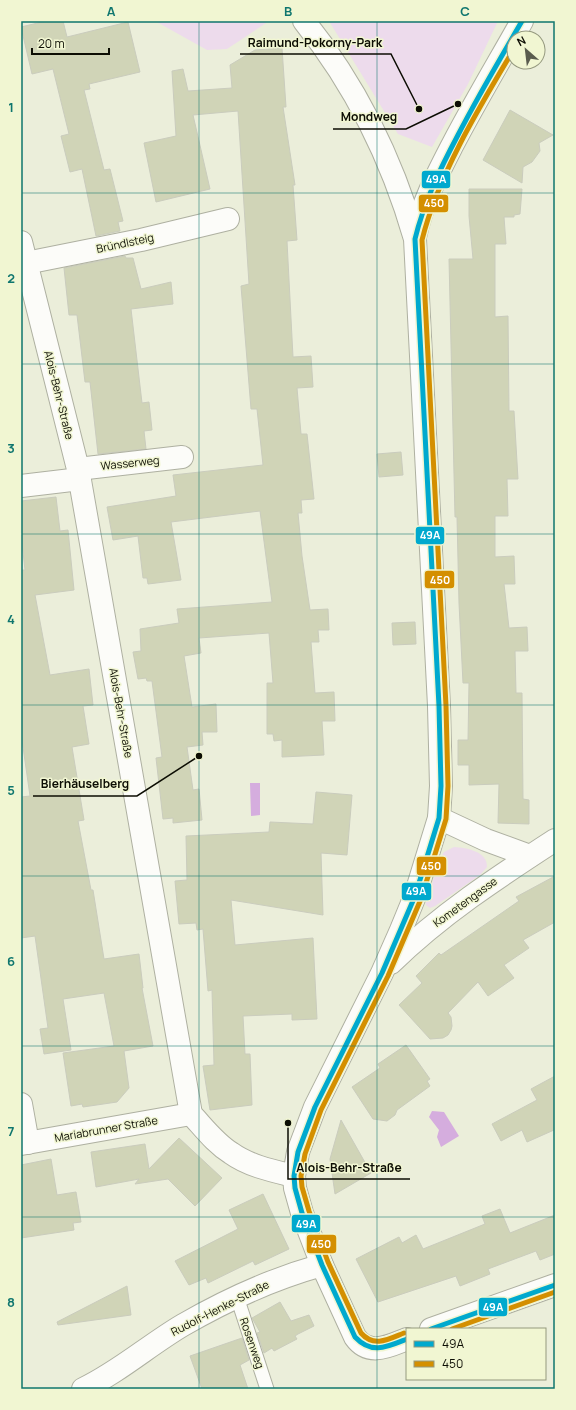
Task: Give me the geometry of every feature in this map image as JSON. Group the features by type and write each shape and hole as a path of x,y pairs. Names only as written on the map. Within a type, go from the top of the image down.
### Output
{"street":[{"path":"304,21 328,52 360,103 398,183 415,239 439,706 441,786 439,818 415,896 382,973 315,1107 298,1152 294,1176 298,1200 322,1265 352,1332 361,1345 369,1348 387,1346 406,1339"},
{"path":"415,239 422,210 434,181 470,111 522,21"},
{"name":"Bründlsteig","path":"24,264 141,240 228,219"},
{"name":"Alois-Behr-Straße","path":"21,242 24,264 79,474 192,1114"},
{"name":"Wasserweg","path":"21,486 79,474 182,457"},
{"path":"439,818 486,840 530,856"},
{"name":"Kometengasse","path":"382,973 411,943 446,914 555,840"},
{"path":"21,1104 25,1143"},
{"path":"192,1114 217,1142 231,1153 246,1161 270,1170 294,1176"},
{"name":"Mariabrunner Straße","path":"25,1143 192,1114"},
{"name":"Rudolf-Henke-Straße","path":"84,1389 101,1380 183,1325 237,1297 276,1280 322,1265"},
{"path":"434,1328 555,1285"}],"lane":[{"name":"Rosenweg","path":"237,1297 267,1389"}],"shaded area":[{"path":"155,21 269,21 227,49 207,50"},
{"path":"329,21 498,21 468,84 432,147 398,134"},
{"path":"250,783 260,783 260,815 251,816"},
{"path":"454,847 465,848 480,854 484,857 487,867 480,875 430,908 426,905 426,902 441,857 444,852"},
{"path":"432,1111 444,1112 459,1136 441,1147 437,1137 439,1130 429,1117"}],"building":[{"path":"46,21 63,21 67,37 128,22 140,72 89,84 90,89 84,90 104,170 110,169 123,221 118,222 120,231 96,236 82,169 70,172 61,136 69,134 53,69 32,74 21,27"},
{"path":"282,48 286,107 283,107 295,185 293,185 297,240 287,241 293,357 311,356 313,387 297,388 301,434 307,434 314,499 301,500 302,513 298,513 302,556 310,610 328,609 329,630 318,630 319,642 311,642 315,693 334,692 335,721 322,721 324,755 282,757 282,740 274,741 273,734 267,734 267,683 273,683 269,633 199,638 201,653 184,656 192,707 216,704 217,732 202,732 203,745 187,747 193,790 199,789 202,820 173,823 173,818 163,819 156,758 162,757 152,681 147,681 146,678 138,679 133,652 141,651 140,629 179,623 177,609 272,602 260,511 171,522 181,580 148,584 147,578 143,578 138,536 113,540 107,507 176,496 173,475 263,465 257,409 251,409 241,286 249,284 238,111 193,115 210,189 156,202 144,143 176,136 172,71 183,69 188,91 232,88 230,65 255,50"},
{"path":"510,110 553,135 539,143 540,151 532,162 523,167 522,183 483,160"},
{"path":"469,189 522,189 520,214 514,215 514,217 504,217 506,244 495,244 495,317 508,316 509,411 514,411 518,479 507,479 508,516 495,516 495,557 514,556 515,584 504,584 509,628 527,627 528,651 515,651 516,693 522,693 523,799 529,800 529,824 498,823 499,784 469,785 469,765 458,765 458,740 468,740 469,683 463,683 459,603 457,517 455,517 449,259 473,259 469,216"},
{"path":"125,256 126,258 133,258 141,289 171,282 173,304 131,309 142,403 149,402 152,430 144,431 146,449 98,454 90,382 85,382 77,315 69,315 64,268"},
{"path":"401,452 403,475 379,477 377,454"},
{"path":"56,497 60,531 68,530 74,590 35,595 50,675 89,669 93,705 83,706 89,744 72,747 84,820 78,821 91,890 93,890 104,959 139,954 142,988 153,1046 124,1051 129,1088 117,1102 83,1107 82,1104 71,1106 63,1053 114,1046 104,993 63,999 71,1050 44,1054 40,1029 48,1028 35,936 21,938 21,797 30,796 21,733 21,570 25,570 21,534 21,501"},
{"path":"415,622 416,644 393,645 392,623"},
{"path":"316,792 352,795 347,855 321,853 323,915 231,900 235,945 313,938 317,1019 292,1020 292,1014 243,1016 245,1054 250,1054 252,1105 210,1110 203,1066 214,1065 212,990 208,991 203,929 197,930 196,923 179,924 175,881 187,880 186,836 269,832 270,822 313,824"},
{"path":"555,876 555,922 523,940 529,948 504,965 514,978 488,996 478,982 448,1013 451,1017 452,1026 448,1035 443,1038 430,1039 399,1005 422,983 416,976 439,953 441,955 519,901 516,897"},
{"path":"406,1045 430,1079 427,1081 430,1086 397,1110 395,1115 387,1121 373,1119 352,1087 380,1068 378,1064"},
{"path":"555,1076 555,1132 554,1130 527,1142 522,1130 501,1141 492,1124 537,1100 531,1089"},
{"path":"341,1120 371,1173 335,1194 330,1159"},
{"path":"179,1138 222,1178 195,1206 168,1179 135,1184 139,1179 96,1187 91,1152 145,1144 149,1169"},
{"path":"51,1159 57,1195 76,1192 81,1222 73,1223 74,1230 21,1238 21,1165"},
{"path":"263,1194 289,1249 255,1265 253,1261 208,1283 206,1278 189,1285 175,1261 238,1229 229,1210"},
{"path":"500,1209 510,1233 555,1215 555,1254 540,1260 536,1251 488,1269 490,1274 460,1286 456,1276 378,1302 356,1259 399,1237 402,1243 416,1235 423,1249 485,1224 482,1216"},
{"path":"127,1286 131,1315 58,1325 57,1322"},
{"path":"280,1302 291,1321 309,1315 314,1326 295,1336 297,1339 274,1351 272,1348 264,1353 257,1333 260,1332 252,1318"},
{"path":"242,1338 249,1360 240,1365 248,1389 202,1389 190,1356"}],"transit line":[{"name":"49A","path":"406,1339 386,1347 374,1348 361,1343 355,1337 322,1265 302,1213 295,1188 294,1176 298,1152 315,1107 382,973 415,896 439,818 441,786 439,706 415,239 428,199 445,160 473,106 522,21"},
{"name":"450","path":"404,1333 382,1341 371,1340 366,1338 361,1333 328,1262 309,1211 302,1187 301,1176 305,1154 321,1110 388,976 421,899 446,819 448,786 446,706 422,240 429,215 449,166 474,117 506,63"},
{"name":"49A","path":"434,1328 555,1285"},
{"name":"450","path":"455,1328 555,1292"}],"place":[{"name":"Mondweg","path":"458,104"},
{"name":"Raimund-Pokorny-Park","path":"419,109"},
{"name":"Bierhäuselberg","path":"199,756"},
{"name":"Alois-Behr-Straße","path":"288,1123"}]}
